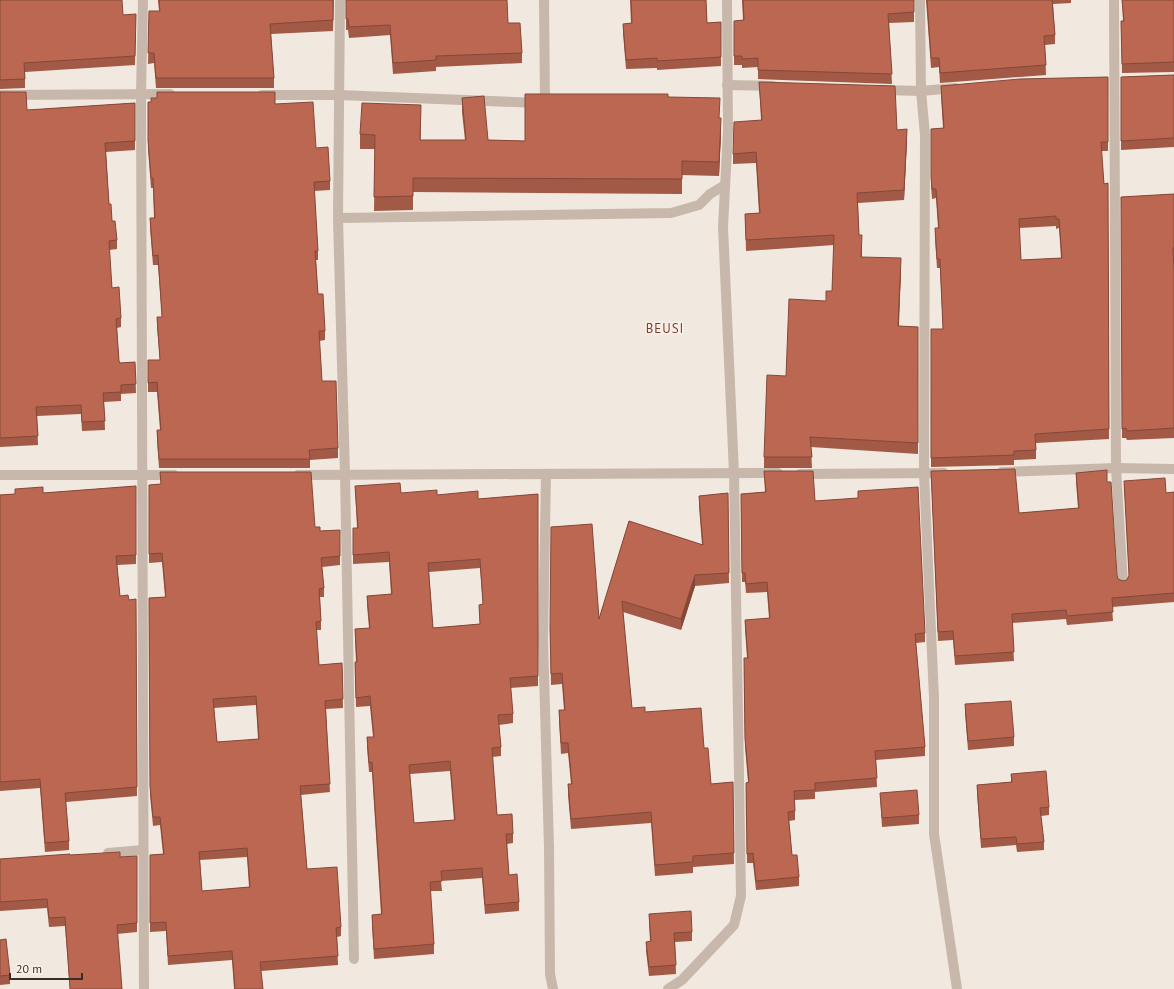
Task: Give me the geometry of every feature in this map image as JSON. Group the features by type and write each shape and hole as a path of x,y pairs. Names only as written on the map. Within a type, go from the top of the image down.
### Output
{"street":[{"path":"143,0 144,989"},
{"path":"340,0 338,218 345,474 354,959"},
{"path":"544,0 545,103"},
{"path":"668,989 682,980 734,925 741,896 734,473 723,227 725,184 724,101 727,85 727,0"},
{"path":"920,0 921,91 925,135 924,474 934,698 934,834 957,989"},
{"path":"1114,0 1116,468 1123,584"},
{"path":"727,85 781,86"},
{"path":"874,90 921,91 967,87"},
{"path":"0,95 181,94"},
{"path":"252,95 339,95 557,103"},
{"path":"338,218 671,213 700,205 710,194 725,184"},
{"path":"993,472 1116,468 1174,469"},
{"path":"291,475 954,473"},
{"path":"0,475 182,475"},
{"path":"546,475 543,638 549,847 550,974 553,989"},
{"path":"95,854 143,850"}],"building":[{"path":"0,0 122,0 123,15 136,14 135,56 24,63 25,79 0,80"},
{"path":"159,0 333,0 333,20 270,24 274,78 156,78 154,53 148,53 149,11 160,11"},
{"path":"346,0 507,0 508,23 520,23 522,53 436,56 436,60 393,63 390,25 349,27 348,19 346,19"},
{"path":"631,0 706,0 707,23 721,22 721,57 657,61 657,58 626,60 623,24 632,23"},
{"path":"743,0 914,0 914,12 888,14 892,74 758,70 758,58 742,59 742,56 734,56 734,21 744,20"},
{"path":"927,0 1052,0 1055,35 1044,36 1046,65 940,73 939,58 931,58"},
{"path":"1122,0 1174,0 1174,62 1122,64 1121,21 1124,21"},
{"path":"1174,75 1174,138 1121,141 1121,77"},
{"path":"1108,77 1108,142 1101,142 1104,184 1108,183 1109,429 1035,434 1036,450 1014,451 1014,455 931,458 931,329 943,329 940,259 937,259 935,228 939,228 936,189 932,189 931,177 931,129 944,128 941,86 1020,79","holes":["1056,216 1056,219 1059,219 1062,258 1021,260 1019,219"]},
{"path":"759,82 895,86 897,130 907,129 904,190 857,193 859,235 862,235 861,257 901,258 898,326 918,327 918,443 810,437 812,457 764,457 767,375 786,376 789,299 826,301 826,291 832,291 834,235 746,240 745,214 760,213 756,152 733,154 734,122 762,120"},
{"path":"0,92 26,92 27,110 135,103 135,141 105,143 109,204 111,204 112,221 115,221 117,240 109,241 112,288 119,287 121,318 116,319 119,361 120,363 135,362 136,384 121,385 121,392 103,393 105,421 82,422 81,405 36,407 38,436 0,438"},
{"path":"157,92 275,92 275,104 313,102 316,148 328,147 330,181 314,182 318,251 315,251 318,294 323,294 325,331 319,331 322,381 336,381 338,448 309,450 310,459 159,459 157,430 161,430 157,382 148,383 148,360 160,360 157,317 162,317 158,255 153,256 150,218 155,218 153,178 151,178 148,140 148,102 151,102 151,98 157,98"},
{"path":"525,94 668,94 668,97 720,98 719,118 721,118 719,162 682,161 682,179 413,178 413,196 374,197 375,135 360,134 362,103 421,105 420,140 466,140 462,98 484,96 488,140 525,141"},
{"path":"1174,194 1174,428 1127,431 1126,428 1122,429 1121,197"},
{"path":"1015,469 1019,513 1079,508 1076,473 1107,470 1107,482 1111,482 1117,575 1118,579 1123,581 1127,580 1129,575 1124,481 1165,478 1166,493 1174,492 1174,593 1112,598 1113,612 1067,616 1066,610 1012,614 1014,652 955,656 953,631 938,632 931,471"},
{"path":"764,471 813,471 815,501 858,498 858,491 918,487 925,633 915,634 925,747 875,751 877,778 815,783 815,790 794,791 795,811 788,812 792,855 797,855 799,877 756,881 753,853 747,854 746,783 749,782 745,738 744,658 748,658 745,620 770,618 767,582 746,584 745,573 742,573 741,494 766,492"},
{"path":"160,472 311,472 315,527 320,527 320,531 340,530 340,556 321,558 324,588 319,589 321,621 316,622 319,665 342,663 343,699 325,701 330,784 300,786 307,869 337,867 341,927 336,928 338,956 260,962 263,989 235,989 232,951 168,956 166,922 150,923 150,855 164,854 160,817 153,817 150,786 149,598 166,597 162,553 149,554 149,485 161,484","holes":["256,696 259,739 217,742 213,699","247,848 250,887 202,891 199,852"]},
{"path":"400,483 401,493 437,490 437,495 478,491 478,499 538,494 538,676 510,678 513,714 498,715 501,747 492,748 497,815 512,814 513,834 506,834 509,875 517,874 519,902 485,905 482,868 441,871 442,881 430,882 434,944 374,949 372,915 382,914 372,762 369,763 367,737 374,737 370,696 356,698 355,662 357,662 355,629 370,628 367,596 392,594 389,552 353,555 353,528 358,528 355,486","holes":["480,559 483,604 479,605 480,624 433,628 428,563","450,761 455,820 414,823 409,765"]},
{"path":"136,486 136,555 116,556 120,596 128,595 129,600 136,599 137,787 65,793 69,841 45,843 40,779 0,782 0,495 15,494 15,489 43,487 43,493"},
{"path":"728,493 729,573 695,575 681,619 622,601 632,708 645,707 645,712 701,708 704,748 708,748 711,784 733,782 734,853 693,856 693,862 655,865 651,812 571,819 568,784 572,784 568,743 561,743 559,710 565,710 562,673 551,674 551,527 592,524 599,619 629,521 703,545 699,496"},
{"path":"1011,701 1014,737 968,741 965,704"},
{"path":"1046,771 1049,807 1040,808 1044,842 1017,844 1016,837 981,839 977,785 1012,782 1011,774"},
{"path":"917,790 919,815 882,818 880,793"},
{"path":"120,852 120,857 137,856 137,923 117,925 122,989 70,989 65,917 49,918 47,899 0,902 0,859"},
{"path":"691,911 692,932 674,933 676,965 649,967 646,942 651,941 649,914"},
{"path":"6,939 10,975 0,976 0,940"}],"district":[{"name":"BEUSI","path":"665,328"}]}
